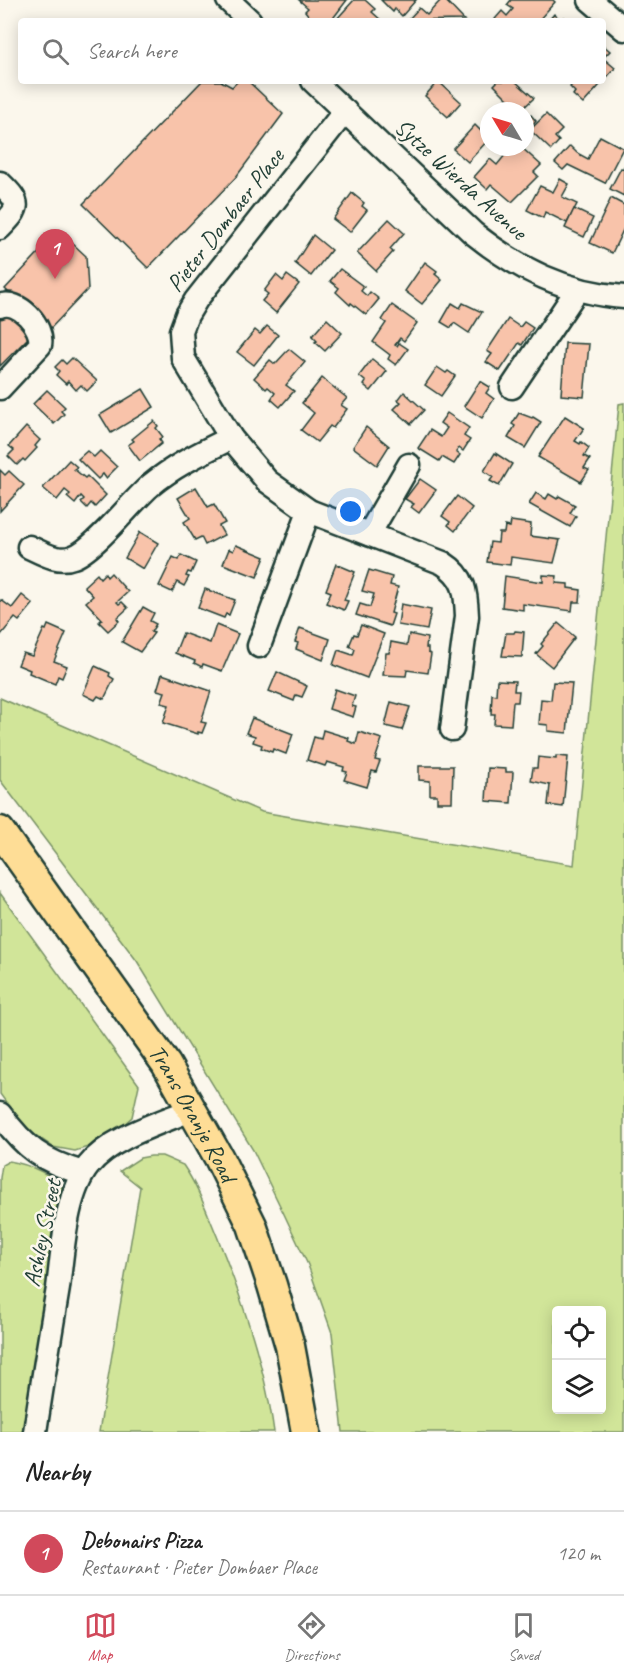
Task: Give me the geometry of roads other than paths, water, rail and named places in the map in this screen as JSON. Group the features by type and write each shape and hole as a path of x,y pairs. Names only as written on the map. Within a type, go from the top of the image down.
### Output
{"main road":[{"name":"Trans Oranje Road","path":"0,831 166,1064 193,1109 252,1225 290,1346 306,1432"}],"street":[{"path":"228,0 247,18"},
{"path":"590,0 624,29"},
{"name":"Sytze Wierda Avenue","path":"316,84 492,249 555,284 577,290 624,297"},
{"name":"Pieter Dombaer Place","path":"345,111 196,300 187,315 180,340 183,358 231,438 267,481 309,511 443,563 458,575 463,586 467,616 452,729"},
{"path":"0,183 13,196 17,204 15,212 0,228"},
{"path":"512,387 577,290"},
{"path":"0,306 5,303 12,305 27,315 40,333 41,339 40,345 0,388"},
{"path":"29,547 53,558 74,557 88,549 153,483 182,462 231,438"},
{"path":"369,534 409,465"},
{"path":"259,646 309,511"},
{"name":"Ashley Street","path":"35,1432 69,1219 74,1194 83,1173 90,1163 120,1140 193,1109"},
{"path":"0,1114 35,1153 60,1166 83,1173"}],"place":[{"name":"Debonairs Pizza","path":"55,279"}]}
